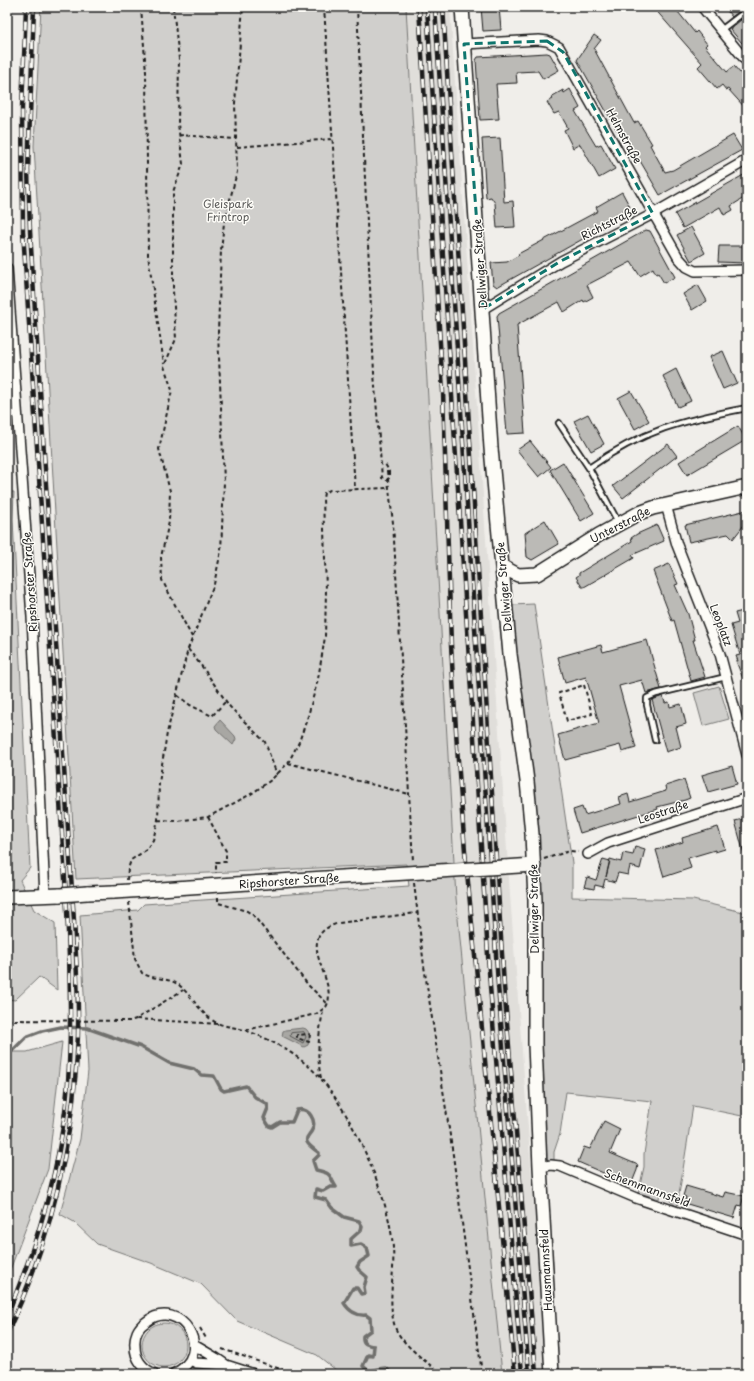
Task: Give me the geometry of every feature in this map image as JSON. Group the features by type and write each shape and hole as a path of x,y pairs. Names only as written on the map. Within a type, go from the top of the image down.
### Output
{"main road":[{"name":"Dellwiger Straße","path":"462,7 492,448 510,654 527,781 534,865 535,1044 540,1167"},
{"name":"Unterstraße","path":"503,567 518,576 537,574 546,567 639,513 666,505 747,487"},
{"name":"Ripshorster Straße","path":"7,898 534,865"},
{"name":"Hausmannsfeld","path":"540,1167 552,1374"}],"street":[{"path":"702,7 747,62"},
{"name":"Helmstraße","path":"464,44 539,40 547,41 559,47 678,257 687,267 695,271 708,272 747,270"},
{"name":"Richtstraße","path":"483,309 561,262 653,214 747,160"},
{"name":"Ripshorster Straße","path":"7,268 11,355 32,617 45,896"},
{"name":"Leoplatz","path":"666,505 677,545 720,654 747,755"},
{"name":"Leostraße","path":"588,854 608,843 747,798"},
{"name":"Schemmannsfeld","path":"540,1167 551,1165 560,1166 636,1198 747,1233"},
{"path":"154,1374 143,1370 135,1354 136,1337 141,1327 154,1317 171,1316 181,1321 190,1331 194,1345 191,1360 184,1368 173,1374"},
{"path":"194,1345 226,1365"},
{"path":"191,1360 196,1363 226,1365 254,1374"}],"lane":[{"path":"721,30 747,10"},
{"path":"588,468 615,449 655,430 692,419 747,408"},
{"path":"559,423 588,468 618,524"},
{"path":"655,740 647,705 647,698 656,694 726,677"}],"path":[{"path":"141,7 146,72 148,255 164,366 172,390 159,449 170,491 169,522 161,556 162,580 192,637"},
{"path":"164,366 176,339 173,291 173,192 183,164 179,135 179,59 173,7"},
{"path":"128,882 129,863 151,845 158,820 159,783 167,733 188,649 214,584 221,551 224,482 218,332 221,250 224,223 237,172 236,103 243,7"},
{"path":"324,7 355,489"},
{"path":"357,7 374,373 382,478 387,479"},
{"path":"179,135 236,139"},
{"path":"237,147 332,139"},
{"path":"385,464 389,471 389,478 387,479"},
{"path":"387,471 393,522 413,866"},
{"path":"158,820 177,821 208,817 251,794 277,775 288,763 299,742 308,716 318,679 325,638 326,590 324,492 330,490 388,488"},
{"path":"188,649 226,702 255,734 265,742 277,775"},
{"path":"584,685 592,714 567,721 559,693 584,685"},
{"path":"177,695 190,706 212,716 226,702"},
{"path":"288,763 409,794"},
{"path":"208,817 226,851 226,862 216,862"},
{"path":"534,865 542,860 570,851"},
{"path":"414,881 417,913 453,1155 482,1374"},
{"path":"217,885 218,902 247,911 253,915 309,986 328,1004"},
{"path":"129,896 134,953 138,968 146,976 173,982 183,990 206,1015 220,1024"},
{"path":"245,1030 316,1014 323,1010 328,1004 329,995 317,950 319,938 324,930 339,923 417,913"},
{"path":"136,1019 183,990"},
{"path":"322,1079 318,1062 318,1044 323,1010"},
{"path":"7,1020 123,1021 136,1019 220,1024 245,1030 266,1039 288,1052 313,1070 333,1093 345,1114 383,1195 392,1234 394,1261 391,1304 395,1327 401,1337 441,1374"},
{"path":"310,1034 309,1042 297,1038 297,1035 310,1034"}],"highlighted area":[{"path":"547,41 563,52 653,214 561,261 483,309 464,44"}],"shaded area":[{"path":"406,7 450,7 510,895 547,1374 502,1374 456,898"}],"green space":[{"name":"Gleispark Frintrop","path":"41,7 406,7 456,898 502,1374 341,1374 317,1355 237,1321 201,1284 151,1263 97,1244 74,1222 60,1214 80,1139 88,1071 80,915 138,910 144,904 409,886 406,864 76,879 34,146"},
{"path":"7,492 14,492 13,519 30,868 20,880 34,910 55,923 57,990 39,977 15,1000 7,999"},
{"path":"534,604 572,863 572,897 693,900 747,913 747,1117 693,1106 677,1207 660,1192 659,1199 638,1194 644,1167 644,1154 652,1101 566,1092 560,1134 554,1152 554,1164 543,1160 538,924 511,605"},
{"path":"719,686 729,719 703,726 694,693"},
{"path":"62,1042 48,1169 7,1278 7,1052 27,1052"},
{"path":"164,1323 176,1327 182,1333 186,1345 182,1357 176,1363 164,1367 152,1363 146,1357 142,1345 146,1333 152,1327"}],"water":[{"path":"220,720 235,736 236,739 233,745 216,729 215,726"},
{"path":"303,1028 310,1034 308,1045 304,1047 282,1036 283,1031 285,1030"}],"building":[{"path":"481,7 499,7 501,30 483,31"},
{"path":"653,7 674,7 695,33 697,31 707,44 705,46 727,72 734,66 747,81 747,110 728,89 726,90 722,85 717,89 698,67 702,63"},
{"path":"724,7 745,7 732,17"},
{"path":"747,15 747,49 730,29"},
{"path":"594,35 601,40 594,49 634,123 638,121 652,144 650,145 665,172 673,170 733,135 742,150 660,195 622,130 618,132 577,60"},
{"path":"550,54 559,70 543,79 538,71 516,72 517,83 496,84 499,119 480,120 476,60 478,57"},
{"path":"570,89 580,108 575,111 596,146 601,144 615,169 599,178 580,144 573,148 564,130 568,128 559,112 554,114 547,102 553,99 551,97 563,90 564,93"},
{"path":"500,138 504,202 513,201 515,227 497,228 495,203 491,197 486,198 482,139"},
{"path":"747,173 747,196 731,206 733,210 724,215 720,207 683,228 675,214"},
{"path":"622,192 630,207 604,222 606,226 497,287 493,284 491,263 507,262 519,255 518,254 598,211 596,207"},
{"path":"691,227 705,253 691,261 677,235"},
{"path":"646,230 650,231 675,277 664,283 653,268 640,276 631,262 587,285 593,297 584,302 583,300 564,312 559,302 517,325 525,433 507,434 497,316 499,313"},
{"path":"719,246 747,246 747,263 718,262"},
{"path":"698,285 707,301 692,310 683,294"},
{"path":"723,351 737,383 723,389 709,357"},
{"path":"676,369 691,401 678,407 663,376"},
{"path":"631,391 649,421 635,429 618,398"},
{"path":"588,414 604,444 591,451 574,421"},
{"path":"738,426 746,440 687,475 679,462"},
{"path":"530,441 551,467 539,477 517,450"},
{"path":"668,444 677,456 623,498 613,486"},
{"path":"563,462 594,513 581,521 550,470"},
{"path":"747,510 747,521 733,539 728,534 689,542 685,525"},
{"path":"545,520 559,544 532,560 527,557 525,533"},
{"path":"657,525 664,541 632,555 634,558 582,587 576,577 579,573 632,541 631,538 637,534"},
{"path":"669,564 678,584 675,585 688,614 695,640 693,640 705,677 691,681 674,620 672,621 653,571"},
{"path":"747,610 747,689 736,661 738,661 736,656 740,655 731,625 738,623 735,613"},
{"path":"647,640 661,689 646,693 642,680 619,686 636,748 622,752 620,745 565,760 558,735 599,723 586,677 565,683 558,657 601,645 603,652"},
{"path":"663,696 665,703 669,702 670,707 681,704 686,724 676,727 681,747 666,752 652,700"},
{"path":"732,766 737,784 708,792 702,775"},
{"path":"684,780 690,798 657,807 658,809 580,833 573,810 582,807 585,815 621,804 619,797 628,794 630,802 666,791 665,786"},
{"path":"747,818 747,854 744,854 735,821"},
{"path":"718,827 725,849 715,852 715,850 688,858 691,868 664,877 656,850 683,842 682,838"},
{"path":"635,846 645,849 640,869 630,866 628,875 618,873 615,882 605,879 603,887 595,885 594,889 584,887 587,877 596,880 603,859 610,861 610,859 621,862 623,853 633,855"},
{"path":"604,1121 620,1129 610,1153 638,1165 631,1185 578,1162 584,1147 590,1149"},
{"path":"686,1186 723,1197 725,1192 744,1196 741,1206 738,1205 734,1218 684,1203 686,1197 683,1196"}],"waterway":[{"path":"7,1056 26,1037 42,1031 61,1027 87,1028 141,1047 169,1063 194,1069 201,1075 214,1076 221,1089 224,1091 246,1086 255,1097 267,1104 268,1108 264,1118 269,1126 272,1127 280,1122 292,1122 297,1110 308,1113 313,1119 313,1126 307,1137 307,1142 319,1153 313,1161 316,1170 328,1174 336,1187 330,1187 323,1191 316,1189 315,1197 326,1200 332,1208 344,1217 359,1221 362,1226 361,1230 351,1239 351,1246 361,1244 367,1248 369,1256 360,1262 357,1267 367,1277 364,1287 365,1293 361,1294 357,1288 353,1288 344,1303 348,1308 359,1315 366,1315 370,1318 371,1330 363,1336 363,1341 366,1344 374,1346 373,1356 368,1355 363,1366 372,1371 386,1368 392,1374"}],"railway":[{"path":"7,1315 19,1287 39,1230 54,1172 65,1112 70,1039 70,975 67,910 23,231 22,108 26,7"},
{"path":"7,1333 37,1262 58,1188 72,1112 78,1035 75,944 30,231 28,170 34,7"},
{"path":"419,7 443,391 451,645 457,747 465,851 515,1374"},
{"path":"427,7 490,986 522,1374"},
{"path":"435,7 498,985 529,1374"},
{"path":"443,7 504,986 536,1374"}]}
